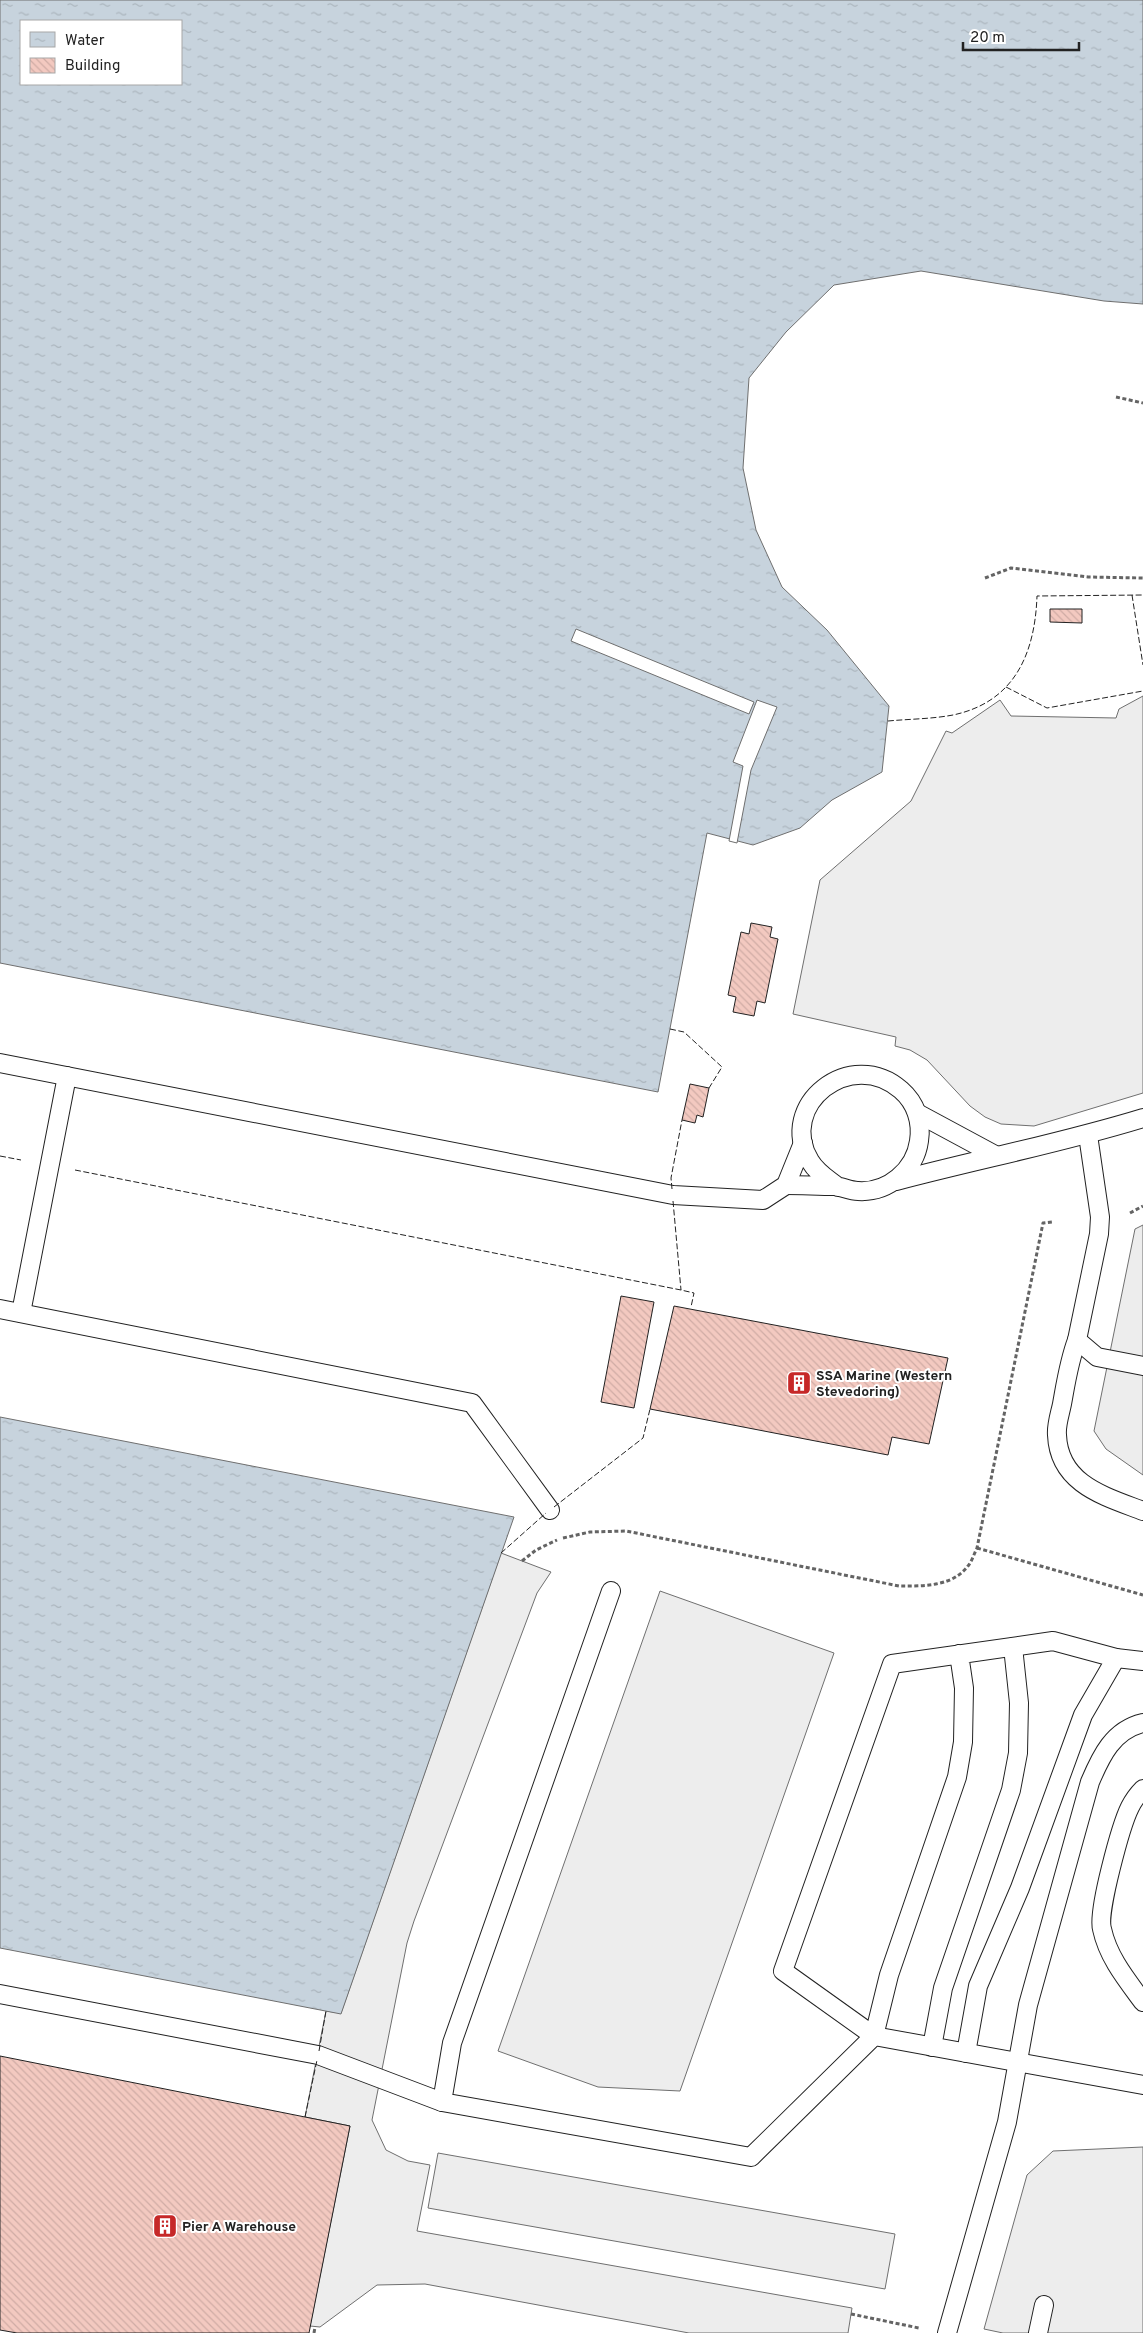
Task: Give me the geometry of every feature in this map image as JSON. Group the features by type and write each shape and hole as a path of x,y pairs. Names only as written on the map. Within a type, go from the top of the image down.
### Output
{"lane":[{"path":"0,1063 673,1195 764,1200 786,1185 803,1143"},
{"path":"838,1186 822,1176 810,1161 803,1143 803,1123 809,1105 821,1089 837,1078 856,1074 876,1075 893,1083 908,1096 917,1113 920,1132 918,1151 908,1168 894,1181"},
{"path":"21,1313 67,1076"},
{"path":"917,1113 995,1155"},
{"path":"786,1185 838,1186 857,1191 876,1189 894,1181 995,1155 1088,1135 1143,1118"},
{"path":"1088,1135 1100,1217 1099,1234 1077,1340 1069,1361 1056,1433 1060,1456 1075,1477 1095,1492 1143,1511"},
{"path":"0,1309 472,1403 550,1510"},
{"path":"1077,1340 1098,1357 1143,1366"},
{"path":"442,2102 452,2043 611,1592"},
{"path":"1143,1661 1116,1658 1053,1641 892,1664 784,1971 874,2036 1143,2085"},
{"path":"932,2047 943,1988 1000,1824 1015,1771 1018,1752 1019,1703 1013,1647"},
{"path":"0,1994 318,2055 442,2102 751,2157 874,2036 889,1975 957,1776 963,1742 964,1688 959,1654"},
{"path":"966,2053 978,1986 1020,1888 1083,1715 1116,1658"},
{"path":"947,2333 1007,2122 1028,2005 1090,1782 1103,1751 1119,1735 1143,1723"},
{"path":"1143,1788 1129,1808 1103,1899 1101,1927 1107,1946 1119,1970 1143,2002"},
{"path":"1038,2333 1044,2304"}],"path":[{"path":"1116,397 1143,403"},
{"path":"985,578 1011,568 1088,577 1143,578"},
{"path":"1130,1213 1143,1206"},
{"path":"522,1561 536,1550 559,1539 590,1532 626,1531 899,1586 925,1586 945,1582 956,1576 968,1566 976,1548 1043,1223 1052,1222"},
{"path":"976,1548 1143,1595"},
{"path":"852,2314 914,2327"},
{"path":"314,2333 315,2327"}],"shaded area":[{"path":"1143,696 1143,1093 1034,1126 1001,1124 985,1117 970,1106 927,1060 910,1050 895,1046 896,1037 793,1014 820,880 911,801 946,731 952,733 1000,700 1011,716 1116,718 1119,709"},
{"path":"1143,1225 1143,1475 1106,1449 1094,1431 1135,1229"},
{"path":"501,1553 551,1572 537,1593 414,1921 407,1943 372,2120 386,2150 408,2161 430,2165 417,2231 852,2308 848,2333 689,2333 425,2284 377,2285 320,2327 310,2326 350,2126 305,2117 326,2011 341,2013"},
{"path":"660,1591 834,1653 680,2091 598,2087 498,2051"},
{"path":"1143,2147 1143,2333 1003,2333 984,2329 1027,2175 1053,2151"},
{"path":"438,2153 895,2234 885,2289 428,2208"}],"water":[{"path":"0,0 1143,0 1143,304 1104,301 921,271 834,285 786,332 749,378 743,468 756,530 782,587 827,630 889,706 882,772 832,800 800,828 753,845 707,833 658,1092 0,963"},
{"path":"0,1417 514,1517 341,2014 0,1948"}],"pier":[{"path":"576,629 754,702 749,714 571,641"},
{"path":"757,700 777,707 751,770 737,843 729,841 743,766 733,762"}],"building":[{"path":"1050,609 1082,609 1082,623 1050,622"},
{"path":"751,923 772,927 770,937 778,939 765,1003 757,1001 754,1016 733,1012 736,997 728,995 741,932 749,934"},
{"path":"690,1084 709,1088 703,1117 697,1115 695,1123 682,1120"},
{"path":"621,1296 654,1302 634,1408 601,1402"},
{"name":"SSA Marine (Western Stevedoring)","path":"674,1306 948,1358 929,1444 892,1437 888,1455 650,1409"},
{"name":"Pier A Warehouse","path":"0,2056 350,2126 309,2333 17,2333 0,2330"}],"fence":[{"path":"1132,595 1143,665"},
{"path":"888,721 953,715 992,699 1006,687 1018,672 1026,655 1032,637 1037,596 1143,595"},
{"path":"1006,687 1047,708 1143,691"},
{"path":"670,1029 684,1032 722,1067 709,1088"},
{"path":"672,1189 671,1178 682,1120"},
{"path":"0,1156 21,1160"},
{"path":"75,1170 681,1290 694,1293 691,1307"},
{"path":"673,1201 681,1290"},
{"path":"554,1507 643,1438 650,1409"},
{"path":"501,1553 546,1513"},
{"path":"319,2051 326,2011"},
{"path":"305,2117 317,2060"}],"place":[{"name":"SSA Marine (Western Stevedoring)","path":"799,1383"},
{"name":"Pier A Warehouse","path":"165,2226"}]}
